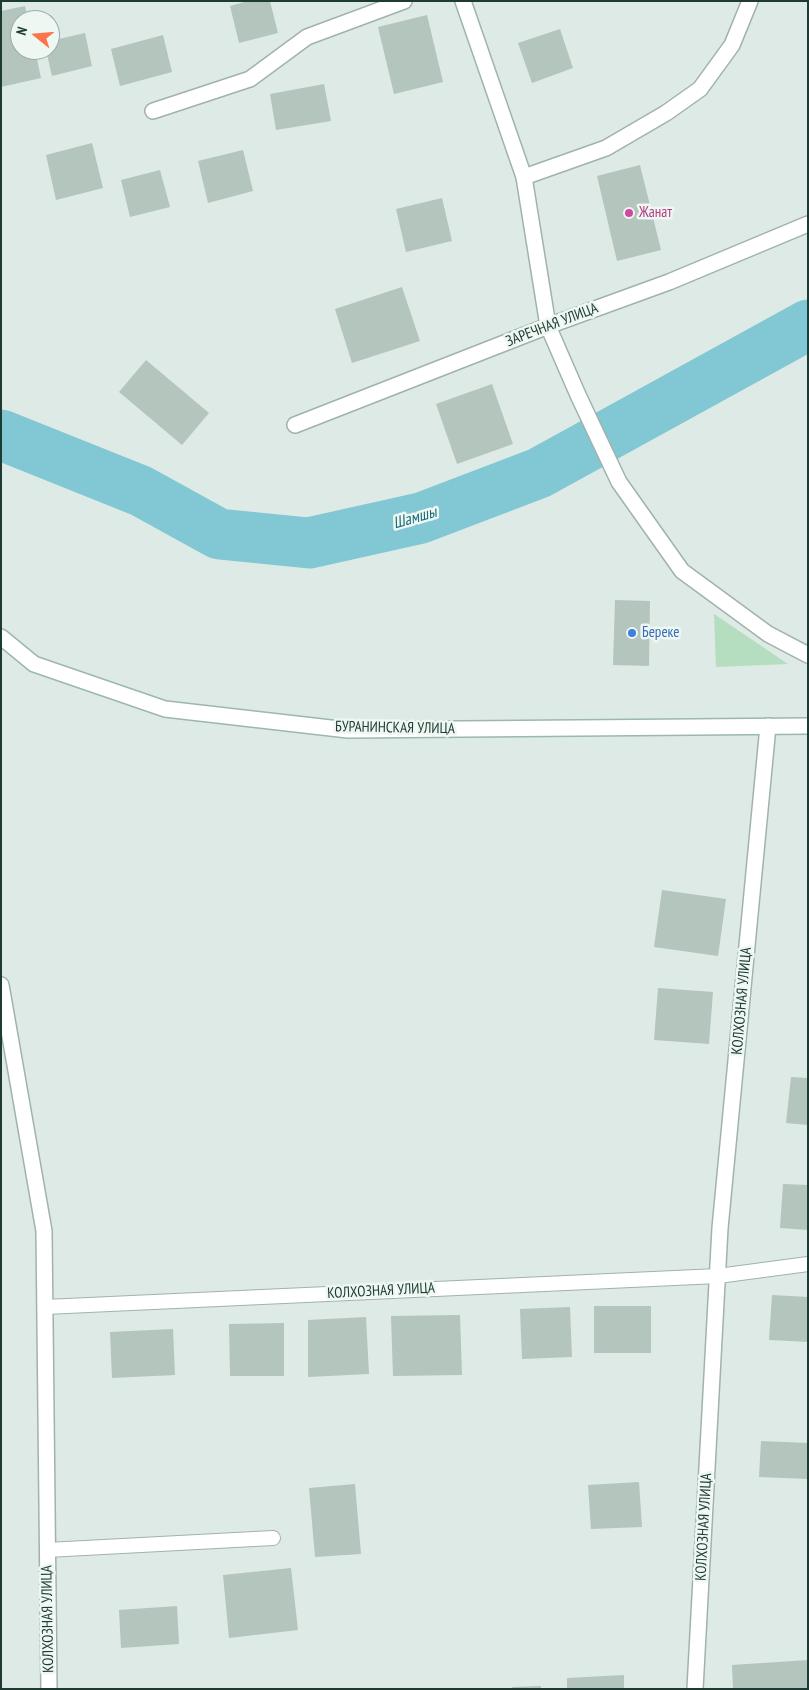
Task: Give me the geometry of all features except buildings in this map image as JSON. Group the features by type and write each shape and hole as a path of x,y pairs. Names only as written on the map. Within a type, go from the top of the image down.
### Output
{"street":[{"path":"153,111 250,79 306,37 404,1"},
{"path":"463,1 524,178 548,326 619,482 682,571 768,634 808,655"},
{"path":"524,178 606,148 666,113 700,89 732,45 750,1"},
{"name":"ЗАРЕЧНАЯ УЛИЦА","path":"295,425 548,326 669,282 808,224"},
{"name":"БУРАНИНСКАЯ УЛИЦА","path":"1,637 34,664 165,709 348,730 808,726"},
{"name":"КОЛХОЗНАЯ УЛИЦА","path":"696,1689 720,1228 768,726"},
{"name":"КОЛХОЗНАЯ УЛИЦА","path":"1,985 44,1231 49,1689"}],"lane":[{"name":"КОЛХОЗНАЯ УЛИЦА","path":"45,1307 718,1276 808,1264"},
{"name":"КОЛХОЗНАЯ УЛИЦА","path":"47,1550 274,1538"}],"green space":[{"path":"714,614 788,664 716,667"}],"waterway":[{"name":"Шамшы","path":"1,435 141,491 219,534 309,543 421,518 539,473 808,325"}],"place":[{"name":"Жанат","path":"629,213"},
{"name":"Береке","path":"632,633"}]}
